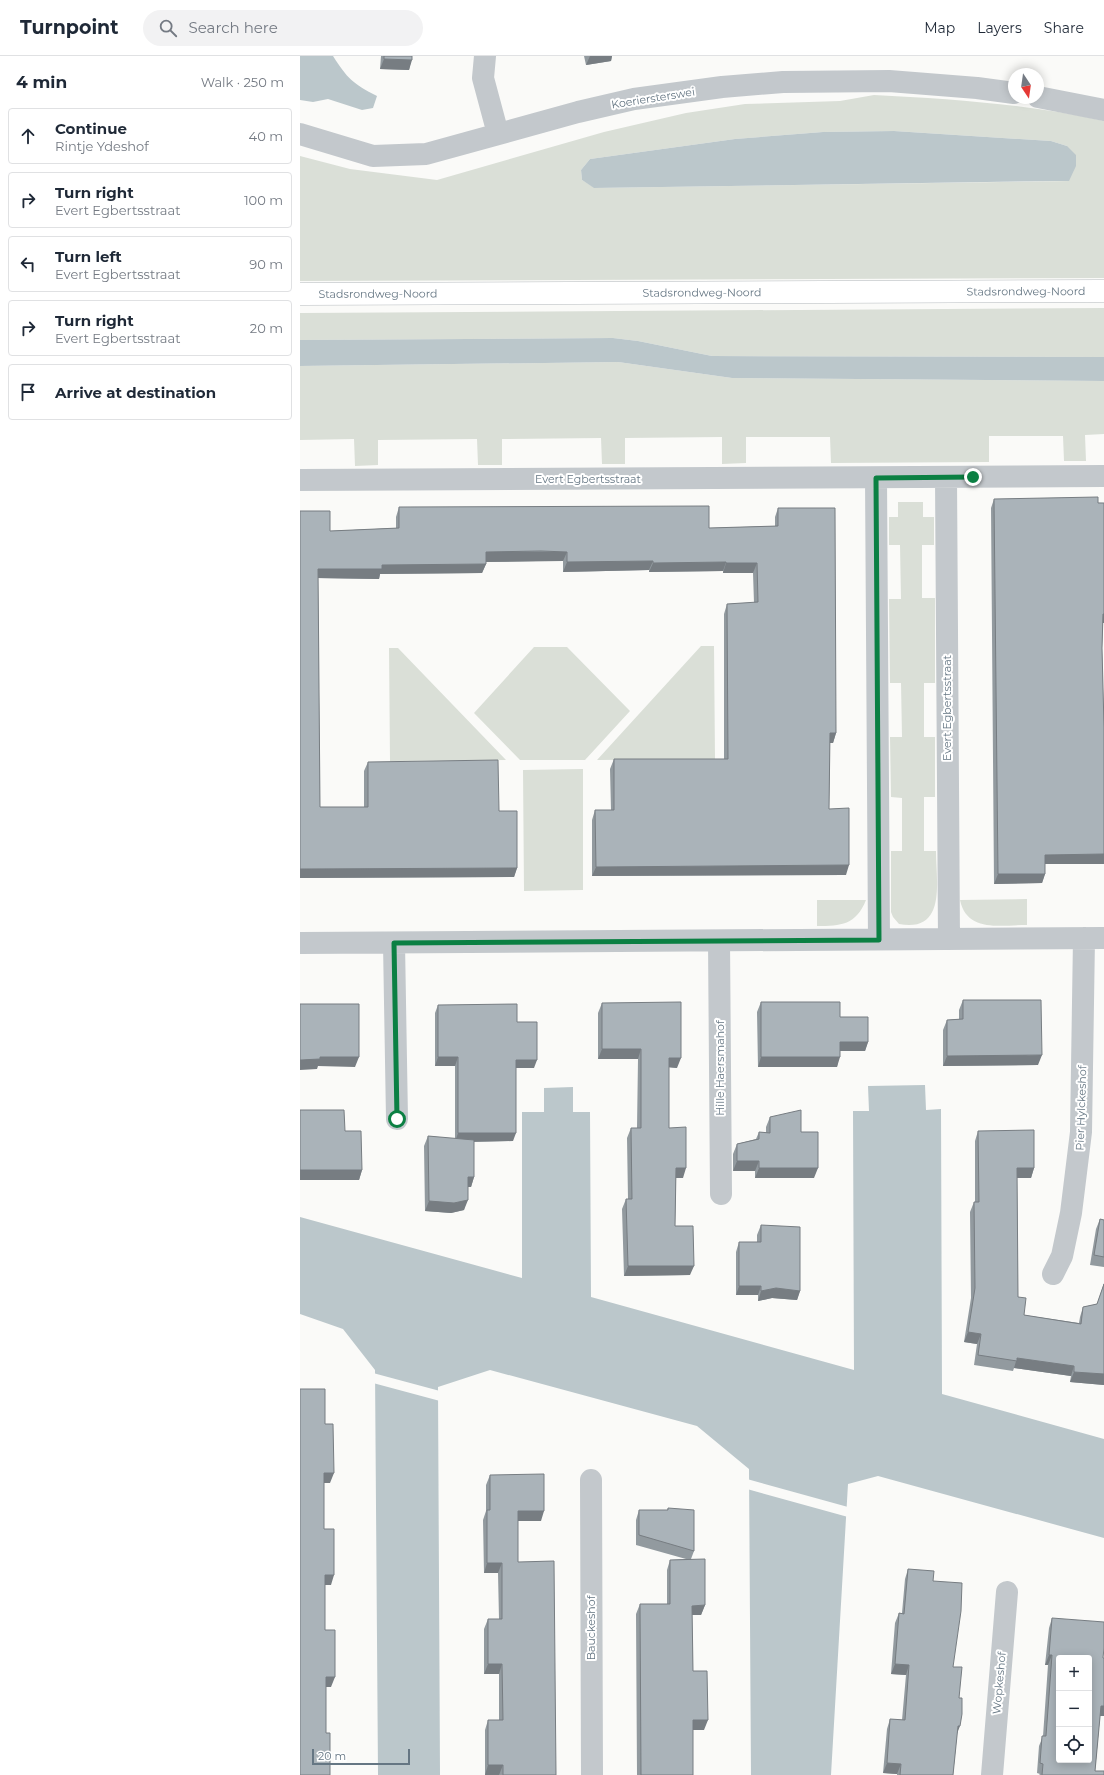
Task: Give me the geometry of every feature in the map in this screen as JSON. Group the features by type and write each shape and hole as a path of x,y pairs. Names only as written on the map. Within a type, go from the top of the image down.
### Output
{"main road":[{"name":"Stadsrondweg-Noord","path":"300,294 1104,291"}],"street":[{"path":"485,56 483,78 498,134"},
{"name":"Koeriersterswei","path":"300,134 373,156 426,154 578,112 634,99 722,87 783,82 889,81 977,88 1008,92"},
{"path":"1044,98 1104,110"},
{"name":"Evert Egbertsstraat","path":"300,480 1104,476"},
{"name":"Evert Egbertsstraat","path":"946,477 949,939"},
{"path":"876,478 879,940"},
{"path":"300,943 1094,938"},
{"name":"Pier Hylckeshof","path":"1053,1274 1062,1256 1071,1213 1081,1132 1094,938"},
{"name":"Hille Haersmahof","path":"719,941 721,1194"},
{"path":"394,943 397,1119"},
{"name":"Bauckeshof","path":"591,1480 592,1775"},
{"name":"Wopkeshof","path":"992,1775 1007,1592"}],"shaded area":[{"path":"300,56 333,56 351,80 377,96 373,108 362,110 328,99 313,102 300,100"},
{"path":"874,95 932,98 1018,106 1104,121 1104,278 300,281 300,156 350,169 437,180 604,132 686,113 745,104 840,101","holes":["894,131 1051,141 1067,146 1069,181 595,188 582,180 581,170 590,159 735,139 823,132"]},
{"path":"894,131 1051,141 1067,146 1076,155 1076,166 1069,181 594,188 582,180 581,170 590,159 735,139 823,132"},
{"path":"1104,308 1104,357 712,356 638,341 613,338 300,340 300,313"},
{"path":"613,338 638,341 712,356 1104,357 1104,381 732,378 618,362 300,366 300,340"},
{"path":"618,362 732,378 1104,381 1104,434 1085,435 1086,461 1064,461 1063,436 989,436 989,462 831,463 830,437 746,437 746,463 722,464 722,437 625,438 625,464 602,464 601,438 502,439 502,465 478,465 477,439 378,440 378,465 355,466 354,439 300,440 300,366"},
{"path":"898,502 923,502 923,517 934,517 934,545 922,545 922,598 935,598 935,683 924,683 924,737 935,737 935,797 924,797 924,851 936,851 937,890 936,902 932,913 925,921 914,925 899,924 891,912 891,851 902,851 902,798 891,797 890,737 902,737 901,683 890,683 889,599 901,599 900,545 889,545 889,517 898,517"},
{"path":"701,646 714,646 715,759 597,760"},
{"path":"534,647 567,647 630,711 585,760 520,760 474,713"},
{"path":"389,648 398,648 506,760 390,761"},
{"path":"583,769 583,890 524,891 523,770"},
{"path":"1027,899 1027,925 1007,926 986,925 977,922 970,918 964,911 960,900"},
{"path":"817,900 866,900 858,915 847,922 817,926"},
{"path":"925,1085 926,1110 941,1109 942,1394 1104,1439 1104,1538 878,1476 848,1484 831,1775 751,1775 749,1469 697,1426 490,1370 438,1387 440,1775 378,1775 375,1370 343,1329 300,1314 300,1217 522,1278 522,1112 544,1112 544,1088 573,1087 573,1112 590,1112 591,1297 854,1370 853,1111 869,1111 868,1086"}],"pier":[{"path":"373,1373 440,1391 440,1401 373,1383"},
{"path":"747,1479 848,1507 848,1517 747,1489"}],"building":[{"path":"384,56 412,56 412,60 384,59"},
{"path":"1098,497 1098,503 1104,503 1104,614 1102,648 1104,727 1104,854 1045,855 1045,874 998,874 994,499"},
{"path":"709,506 709,528 778,526 778,508 835,508 836,733 830,733 829,809 849,808 849,865 596,867 595,810 614,810 614,759 728,759 727,604 758,602 757,563 653,563 653,561 567,562 567,552 541,551 486,552 486,564 382,565 382,569 318,569 320,807 368,807 368,762 498,760 499,811 517,811 517,868 300,869 300,511 330,511 330,531 399,528 399,507"},
{"path":"963,1000 1041,1000 1042,1055 947,1056 947,1020 963,1019"},
{"path":"681,1002 681,1058 669,1058 669,1128 686,1127 686,1168 676,1168 675,1226 693,1226 694,1266 628,1266 626,1199 632,1199 631,1128 641,1128 641,1049 602,1049 602,1003"},
{"path":"761,1002 840,1002 840,1017 868,1017 868,1042 840,1042 840,1057 761,1057"},
{"path":"300,1004 359,1004 359,1057 320,1057 320,1059 300,1060"},
{"path":"517,1004 517,1022 537,1022 537,1060 516,1060 516,1133 458,1133 458,1057 438,1057 438,1005"},
{"path":"300,1110 344,1110 345,1131 361,1131 362,1170 300,1170"},
{"path":"801,1110 801,1132 818,1132 818,1168 759,1168 759,1161 737,1161 737,1144 759,1139 759,1132 770,1133 770,1117"},
{"path":"1034,1130 1034,1168 1017,1168 1018,1297 1026,1298 1024,1315 1081,1324 1083,1307 1097,1304 1104,1284 1104,1374 1074,1372 1074,1366 1017,1358 1017,1361 978,1355 981,1334 968,1332 975,1288 974,1202 979,1202 978,1131"},
{"path":"428,1136 474,1140 474,1177 468,1177 468,1200 454,1203 429,1201"},
{"path":"1100,1219 1104,1220 1104,1257 1094,1255"},
{"path":"761,1225 800,1227 800,1291 776,1288 761,1291 761,1286 739,1286 739,1242 761,1242"},
{"path":"300,1389 325,1389 325,1424 333,1424 334,1473 324,1473 324,1529 334,1529 334,1575 325,1575 325,1630 335,1630 335,1677 326,1677 326,1733 330,1733 330,1775 300,1775"},
{"path":"544,1474 544,1511 518,1511 518,1562 554,1561 556,1775 503,1775 503,1765 488,1765 488,1720 503,1720 502,1664 488,1664 488,1619 502,1619 502,1563 487,1563 487,1510 490,1510 490,1475"},
{"path":"668,1508 694,1510 694,1551 639,1535 639,1510 668,1510"},
{"path":"705,1559 705,1605 692,1606 693,1671 707,1671 708,1720 693,1720 693,1775 641,1775 640,1604 670,1604 670,1560"},
{"path":"908,1569 934,1571 933,1581 962,1583 961,1611 953,1667 962,1667 959,1698 962,1698 962,1714 960,1726 958,1726 953,1775 900,1775 901,1764 887,1763 890,1719 905,1720 909,1665 895,1664 899,1613 904,1614"},
{"path":"1052,1618 1104,1622 1104,1706 1101,1706 1095,1771 1104,1771 1104,1775 1042,1775 1043,1764 1040,1763 1042,1736 1046,1736 1052,1655 1049,1655"}],"route":[{"path":"397,1119 394,943 879,940 876,478 973,477"}]}
